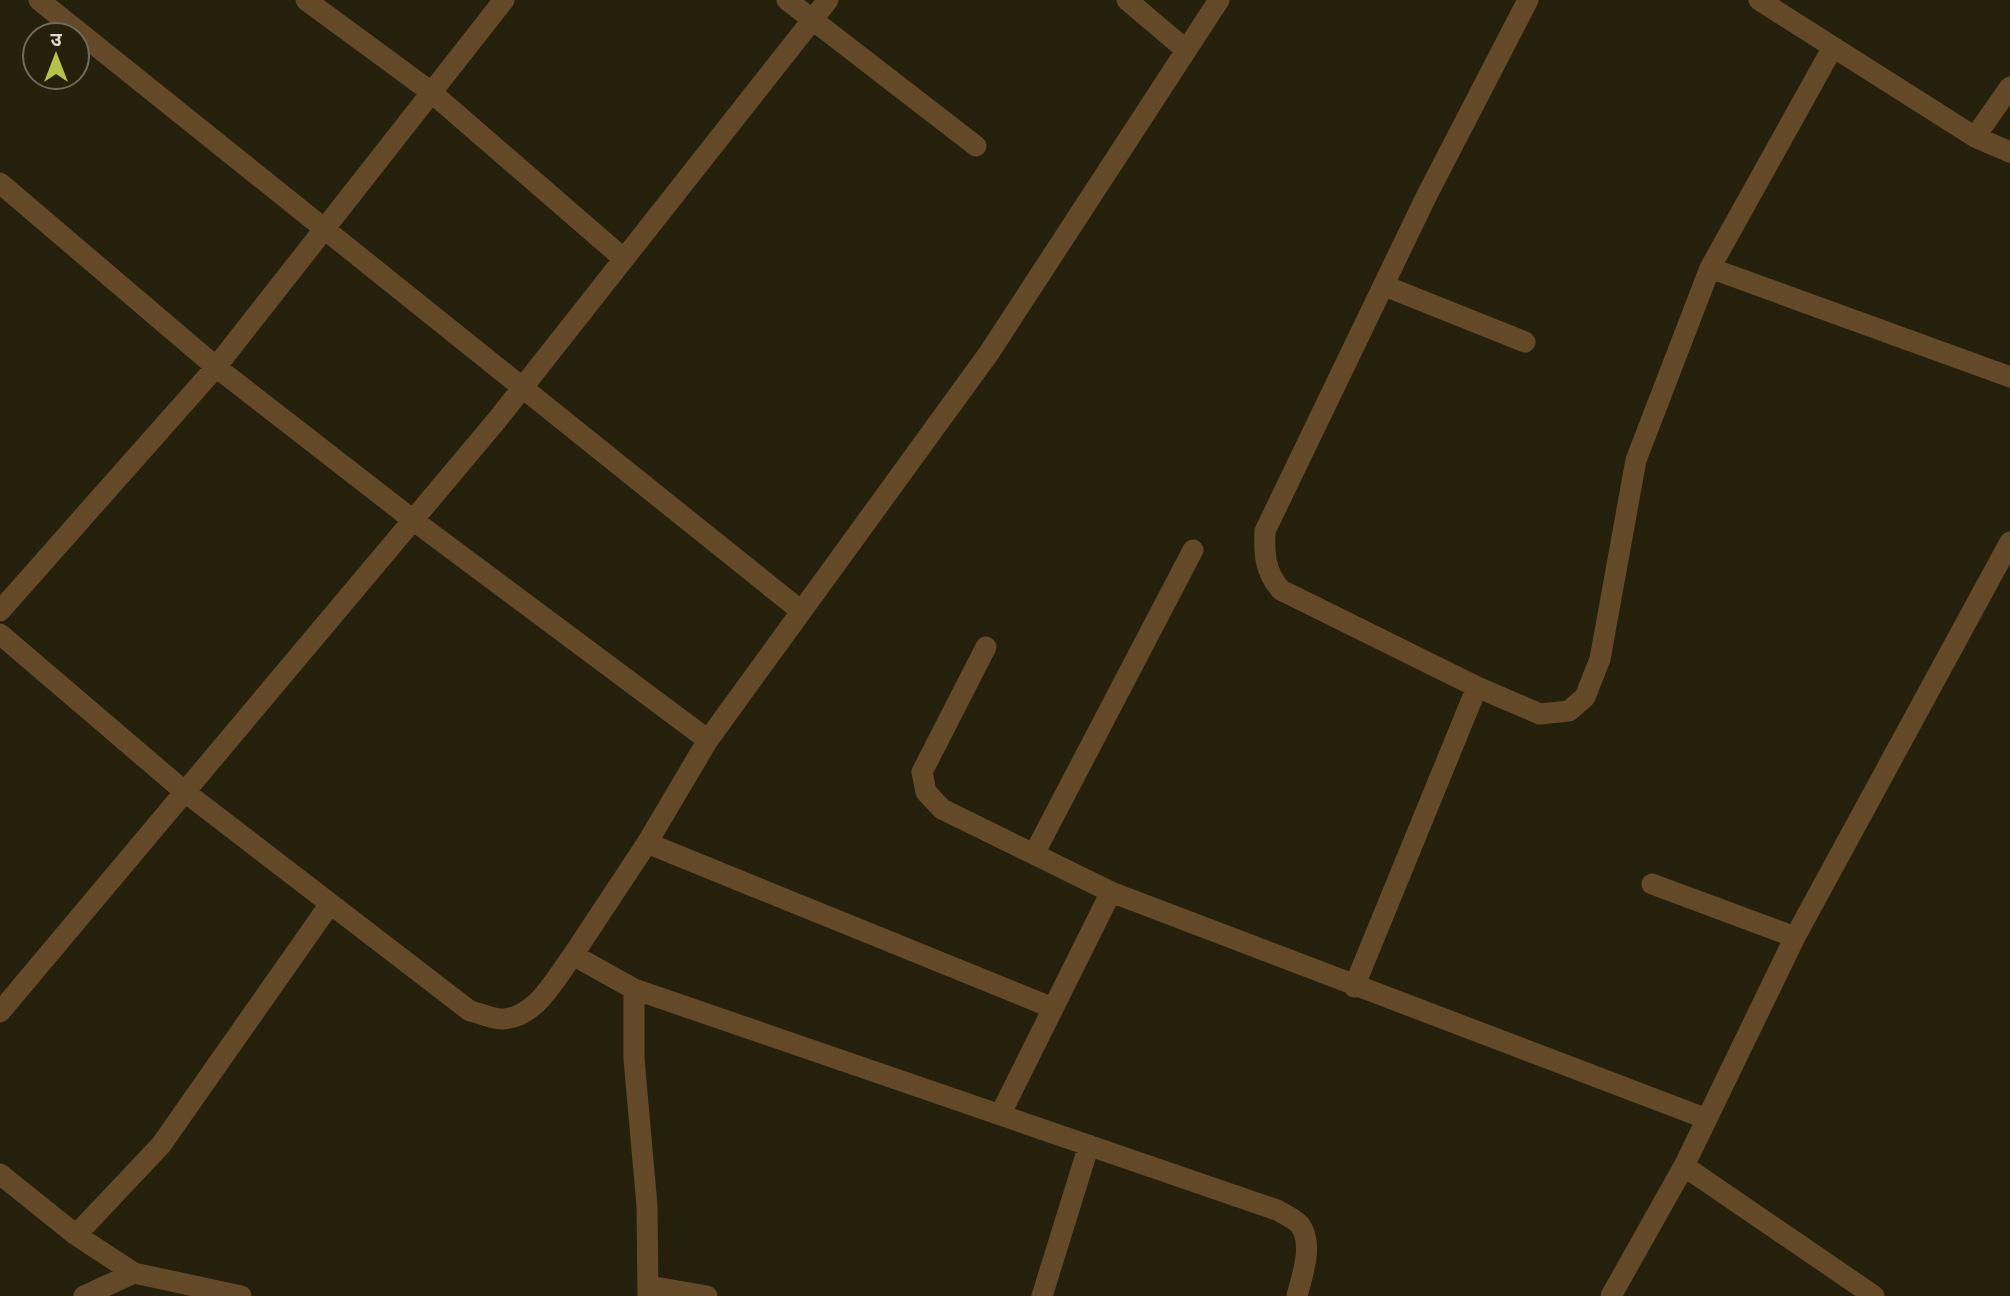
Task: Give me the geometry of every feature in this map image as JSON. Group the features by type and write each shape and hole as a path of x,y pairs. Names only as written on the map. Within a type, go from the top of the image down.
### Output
{"street":[{"path":"38,0 521,390 801,611"},
{"path":"306,0 431,92 624,259"},
{"path":"0,611 216,367 504,0"},
{"path":"787,0 976,146"},
{"path":"0,1012 521,390 828,0"},
{"path":"1127,0 1186,50"},
{"path":"0,634 185,792 470,1011 502,1019 524,1013 538,1002 573,955 647,843 708,740 989,353 1219,0"},
{"path":"1528,0 1426,197 1265,531 1264,556 1269,577 1281,590 1477,687 1541,714 1569,711 1585,697 1600,659 1636,460 1710,268 1833,47"},
{"path":"1759,0 1975,137 2010,152"},
{"path":"1975,137 2010,87"},
{"path":"0,183 216,367 413,520 708,740"},
{"path":"1710,268 2010,377"},
{"path":"1385,286 1525,342"},
{"path":"1611,1296 1684,1166 1795,937 2010,542"},
{"path":"1034,854 1193,550"},
{"path":"986,647 922,772 926,792 942,809 1111,892 1354,987 1707,1119"},
{"path":"1354,987 1477,687"},
{"path":"647,843 1053,1008"},
{"path":"1652,884 1795,937"},
{"path":"1001,1113 1111,892"},
{"path":"76,1235 161,1145 330,904"},
{"path":"573,955 634,989 1277,1210 1299,1224 1305,1236 1305,1265 1297,1296"},
{"path":"634,989 634,1059 646,1192 649,1291 707,1296"},
{"path":"1042,1296 1088,1145"},
{"path":"1684,1166 1874,1296"},
{"path":"0,1174 76,1235 134,1273 242,1296"},
{"path":"84,1296 134,1273"}]}
